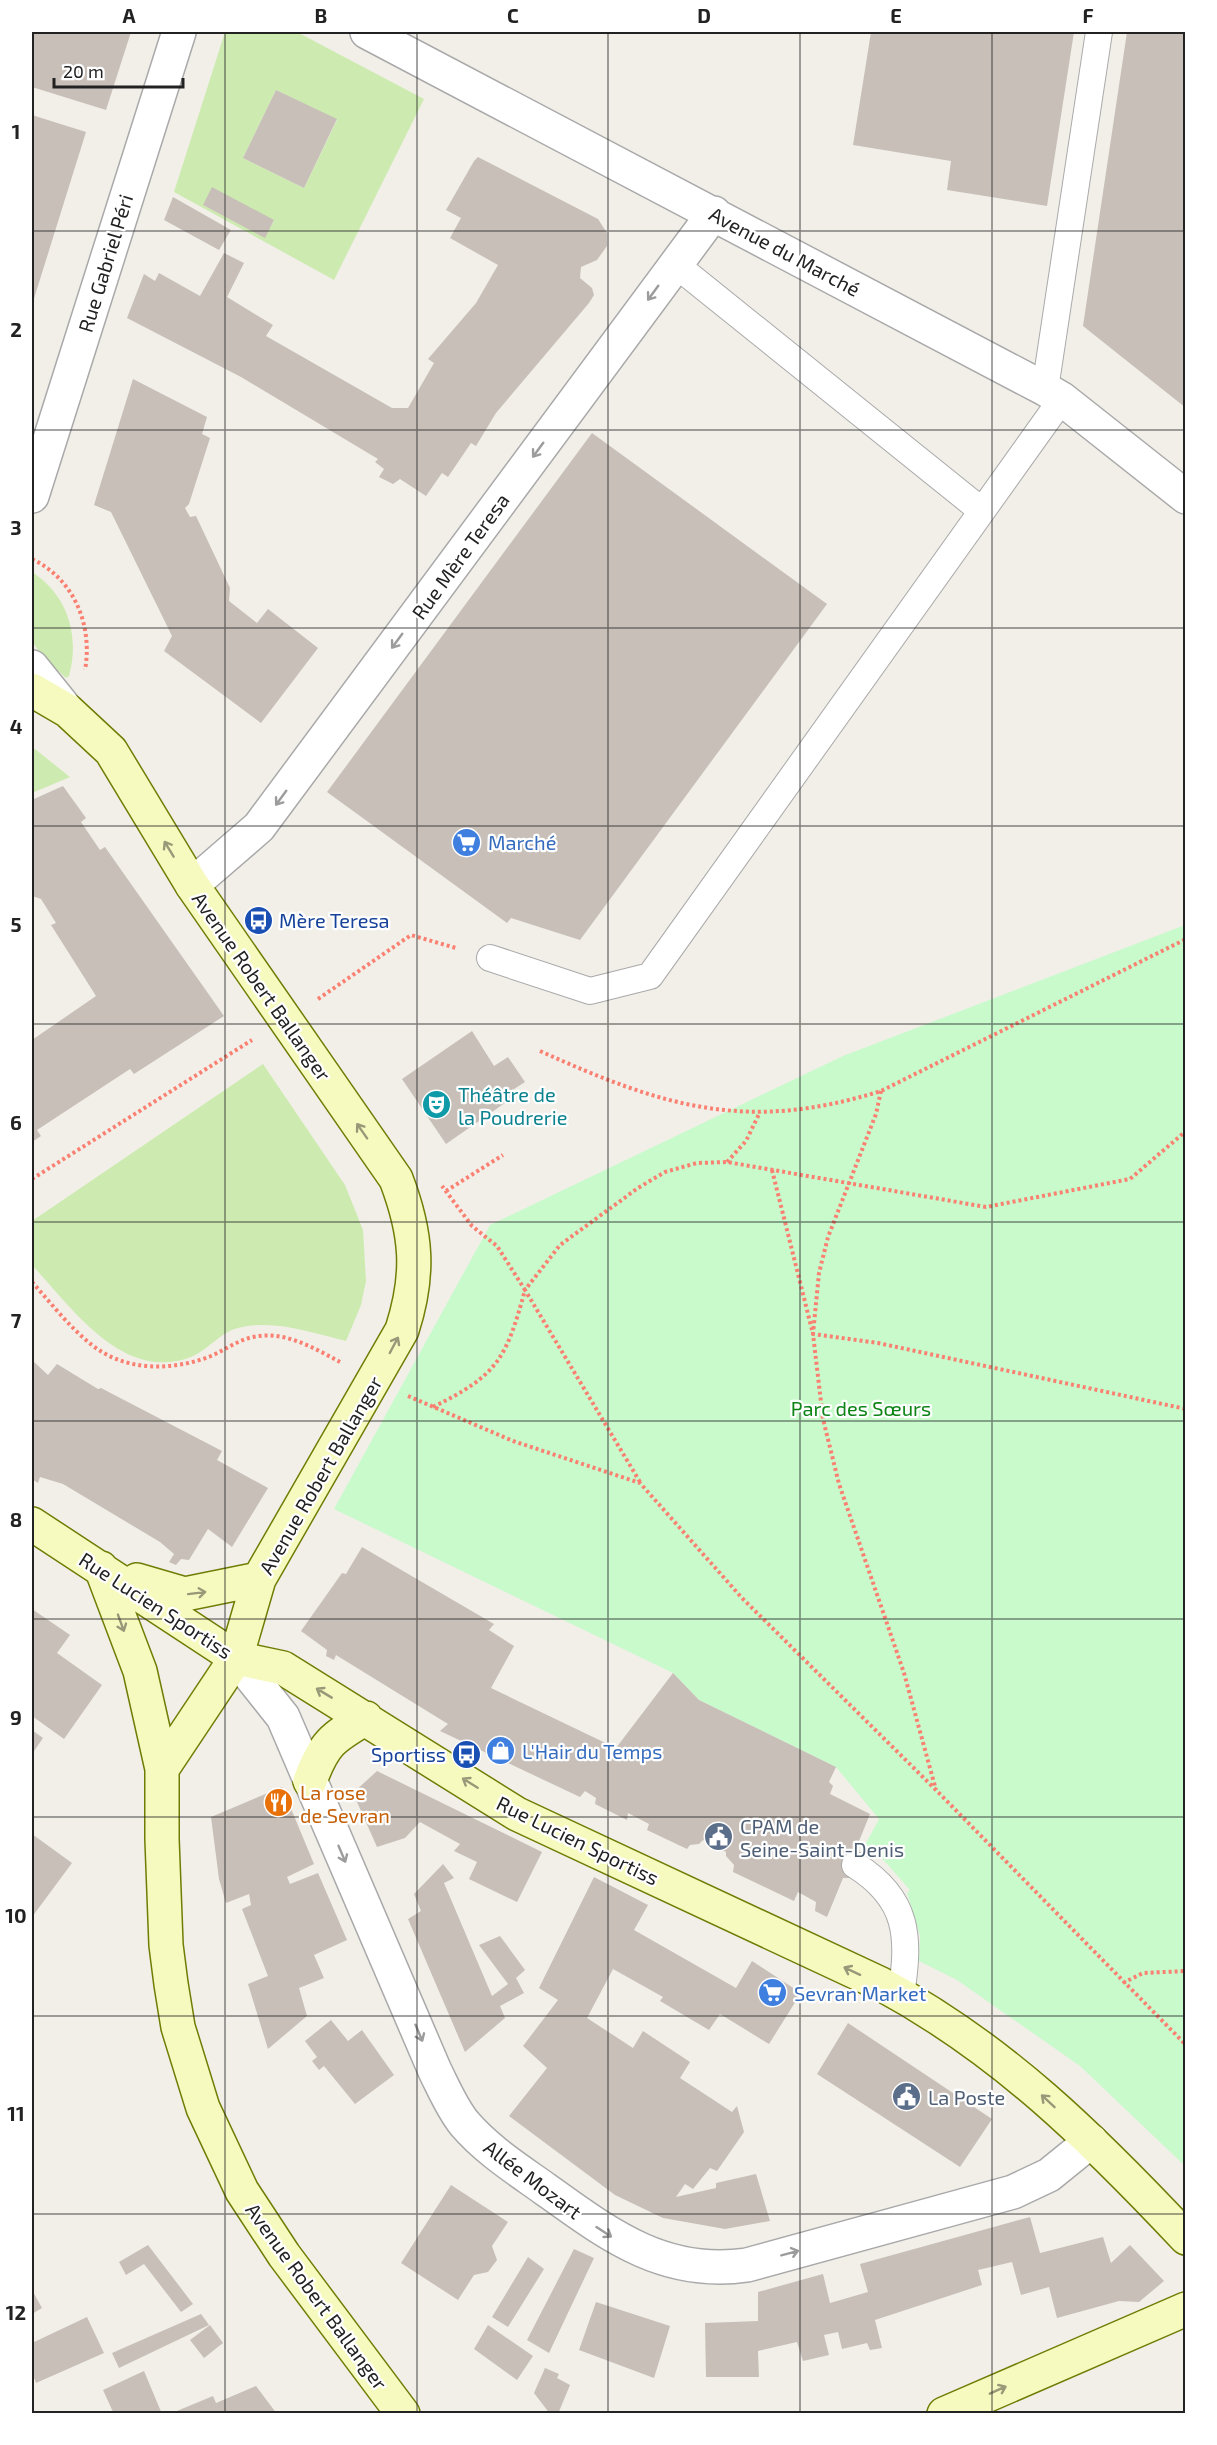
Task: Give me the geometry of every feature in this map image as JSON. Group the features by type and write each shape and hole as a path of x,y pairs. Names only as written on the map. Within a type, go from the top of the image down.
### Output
{"main road":[{"name":"Avenue Robert Ballanger","path":"32,690 68,711 111,752 192,885 396,1179 408,1211 415,1264 411,1302 402,1330 375,1381 259,1579 236,1658 162,1768 166,1945 178,2027 203,2108 242,2191 272,2236 403,2414"},
{"name":"Rue Lucien Sportiss","path":"32,1524 236,1658 283,1668 518,1814 901,1995 937,2015 1017,2072 1091,2141 1185,2238"},
{"path":"101,1568 168,1591 186,1594 259,1579"},
{"path":"101,1568 140,1671 162,1768"},
{"path":"310,1781 321,1751 339,1733 366,1718"},
{"path":"944,2414 1185,2309"}],"street":[{"name":"Rue Gabriel Péri","path":"32,496 179,32"},
{"name":"Avenue du Marché","path":"367,32 1054,394 1185,497"},
{"name":"Rue Mère Teresa","path":"192,885 259,827 714,213"},
{"path":"32,667 68,711"},
{"name":"Allée Mozart","path":"236,1658 283,1717 435,2071 463,2121 501,2158 607,2234 661,2259 693,2266 723,2269 747,2265 1012,2192 1049,2175 1091,2141"}],"lane":[{"path":"490,958 590,991 650,976 982,511 1054,394 1099,32"},
{"path":"675,264 982,511"},
{"path":"855,1865 885,1889 898,1908 904,1927 907,1955 901,1995"}],"path":[{"path":"32,1179 285,1019 411,935 490,958"},
{"path":"540,1051 601,1079 669,1102 741,1113 803,1111 840,1104 881,1091 1185,939"},
{"path":"813,1334 819,1272 847,1184 876,1114 881,1091"},
{"path":"727,1162 746,1141 760,1112"},
{"path":"433,1407 465,1391 486,1376 500,1357 514,1329 525,1290 560,1245 638,1188 665,1172 697,1163 727,1162 986,1207 1130,1179 1185,1131"},
{"path":"446,1191 503,1155"},
{"path":"772,1170 813,1334 824,1419 838,1484 904,1673 936,1790"},
{"path":"439,1181 472,1226 497,1246 640,1483 742,1598 936,1790 1185,2045"},
{"path":"32,1282 93,1346 125,1362 151,1367 179,1366 211,1356 254,1336 289,1338 312,1347 375,1381 513,1441 640,1483"},
{"path":"813,1334 878,1343 1185,1409"},
{"path":"1123,1983 1143,1973 1185,1971"}],"green space":[{"path":"225,32 297,32 424,99 334,280 174,192","holes":["276,90 337,120 304,188 243,158","203,205 274,220 274,221 264,237"]},
{"path":"32,572 55,592 68,618 73,646 69,676 66,678 42,656 32,641"},
{"path":"35,749 70,777 32,793 32,751"},
{"name":"Parc des Sœurs","path":"1185,925 1185,2166 1080,2066 957,1980 919,1961 920,1936 907,1893 910,1890 881,1857 864,1847 879,1819 836,1767 699,1700 673,1673 334,1509 490,1225 843,1056"},
{"path":"263,1064 345,1185 363,1230 366,1281 361,1305 346,1341 293,1328 265,1325 232,1330 191,1357 166,1362 143,1360 121,1351 82,1320 32,1265 32,1221"}],"building":[{"path":"32,32 131,32 106,110 32,87"},
{"path":"871,32 1074,32 1047,206 947,190 951,161 853,145"},
{"path":"1127,32 1186,32 1186,408 1083,326"},
{"path":"276,90 337,119 304,188 243,158"},
{"path":"32,115 86,132 32,305"},
{"path":"478,157 598,219 607,233 607,246 597,260 581,267 580,278 592,288 594,295 589,303 496,413 476,446 471,443 448,477 442,473 426,496 400,479 393,484 379,477 384,469 375,462 378,459 241,377 127,318 144,274 155,281 159,273 200,296 224,253 244,263 227,297 273,325 266,336 392,408 408,408 434,363 428,359 476,303 498,265 450,238 461,218 446,210"},
{"path":"212,187 274,220 265,238 203,205"},
{"path":"173,197 231,230 219,250 164,220"},
{"path":"133,379 207,417 202,434 210,438 189,504 185,508 190,517 196,516 230,588 229,601 257,623 268,609 318,648 261,723 164,651 172,636 111,512 94,505"},
{"path":"592,433 827,604 580,940 511,918 507,923 327,792"},
{"path":"63,786 86,818 81,822 100,850 105,847 224,1016 134,1074 130,1069 37,1130 41,1136 32,1142 32,1040 96,996 51,925 56,923 41,899 32,896 34,799"},
{"path":"472,1031 494,1066 508,1057 525,1082 511,1091 515,1096 446,1144 402,1079"},
{"path":"32,1360 48,1375 57,1364 98,1389 101,1388 222,1451 217,1460 268,1488 232,1547 208,1529 189,1560 181,1559 176,1565 169,1562 174,1554 160,1542 63,1484 40,1477 38,1483 32,1479 34,1473 32,1472"},
{"path":"362,1547 494,1624 489,1630 514,1646 491,1688 616,1748 673,1673 699,1700 836,1767 829,1782 833,1786 830,1794 870,1814 853,1856 855,1865 849,1878 843,1878 827,1917 815,1911 816,1902 798,1892 794,1901 733,1872 734,1865 726,1856 726,1852 703,1840 699,1844 690,1845 687,1849 647,1830 649,1824 628,1813 627,1820 595,1804 596,1798 585,1791 580,1797 440,1731 448,1724 336,1655 334,1660 326,1656 327,1650 301,1631 342,1573 346,1574"},
{"path":"32,1609 70,1635 57,1653 102,1685 64,1739 32,1716"},
{"path":"32,1730 43,1738 32,1754"},
{"path":"377,1771 542,1852 517,1902 469,1879 477,1862 454,1851 460,1844 420,1822 405,1838 377,1847 353,1793"},
{"path":"282,1787 314,1864 287,1877 290,1884 318,1873 347,1940 314,1955 324,1978 299,1988 307,2016 268,2049 248,1984 268,1976 242,1909 251,1905 249,1894 226,1903 219,1879 211,1817"},
{"path":"32,1834 72,1863 32,1917"},
{"path":"443,1864 454,1878 444,1883 492,1996 508,1984 479,1945 500,1936 525,1970 516,1978 524,1993 500,2006 505,2018 465,2052 408,1919 421,1911 414,1894"},
{"path":"594,1877 648,1905 634,1930 736,1988 752,1961 801,1993 769,2044 720,2014 709,2030 660,2001 663,1997 613,1969 587,2018 633,2048 643,2031 690,2062 680,2078 732,2112 737,2106 744,2132 717,2171 710,2168 693,2189 685,2184 676,2197 716,2188 716,2183 756,2174 770,2221 725,2229 663,2218 615,2195 509,2116 547,2068 523,2046 558,2000 539,1988"},
{"path":"331,2020 348,2041 362,2030 394,2075 355,2104 324,2066 319,2070 312,2061 317,2057 305,2041"},
{"name":"La Poste","path":"848,2023 992,2119 960,2167 817,2074"},
{"path":"451,2185 508,2222 492,2246 497,2260 488,2272 474,2275 458,2300 401,2263"},
{"path":"1030,2217 1040,2253 1103,2237 1111,2263 1130,2245 1164,2281 1139,2302 1119,2301 1057,2318 1049,2287 1021,2295 1012,2262 978,2270 982,2285 875,2320 882,2348 870,2350 867,2343 842,2349 838,2332 824,2335 829,2355 803,2361 797,2342 758,2351 759,2377 706,2377 705,2323 758,2321 758,2292 823,2274 830,2303 868,2292 860,2264"},
{"path":"148,2245 193,2304 181,2312 144,2264 126,2275 119,2262"},
{"path":"574,2249 594,2258 549,2353 527,2340"},
{"path":"528,2257 544,2269 508,2327 492,2317"},
{"path":"32,2290 42,2308 32,2314"},
{"path":"596,2302 670,2326 654,2378 579,2350"},
{"path":"201,2314 209,2325 119,2368 112,2353"},
{"path":"87,2317 104,2353 36,2383 32,2372 32,2343"},
{"path":"210,2325 223,2343 204,2358 190,2340"},
{"path":"488,2325 533,2356 517,2380 474,2349"},
{"path":"545,2368 559,2374 557,2378 570,2385 558,2414 550,2414 534,2393"},
{"path":"144,2371 162,2414 114,2414 103,2390"},
{"path":"256,2386 277,2414 172,2413 213,2396 216,2403"}],"place":[{"name":"Marché","path":"467,842"},
{"name":"Mère Teresa","path":"258,920"},
{"name":"Théâtre de la Poudrerie","path":"437,1105"},
{"name":"L'Hair du Temps","path":"501,1751"},
{"name":"Sportiss","path":"467,1754"},
{"name":"La rose de Sevran","path":"279,1803"},
{"name":"CPAM de Seine-Saint-Denis","path":"719,1837"},
{"name":"Sevran Market","path":"773,1993"},
{"name":"La Poste","path":"907,2097"}]}
